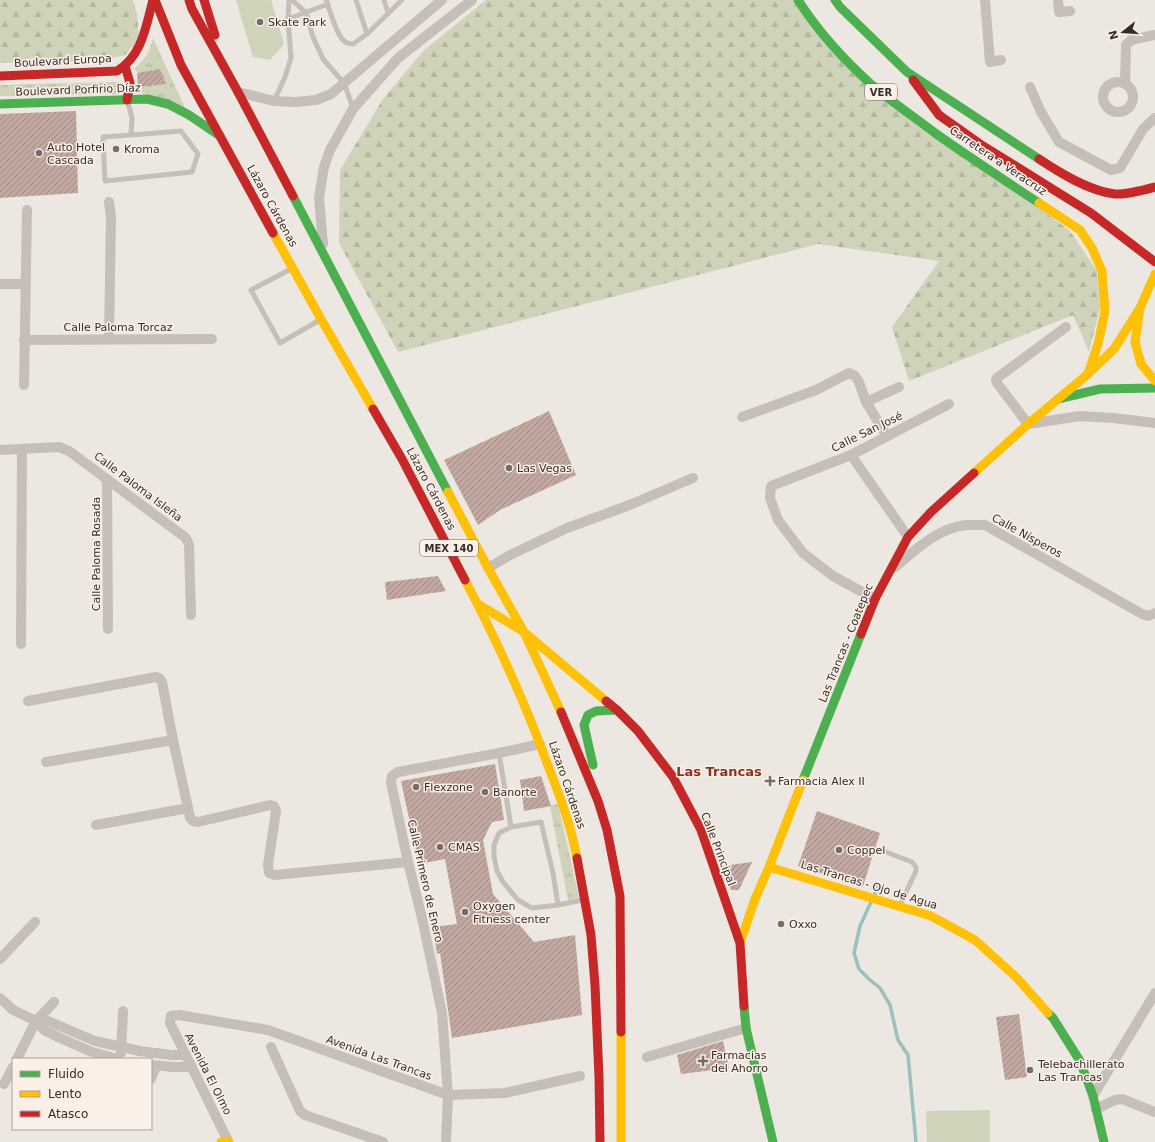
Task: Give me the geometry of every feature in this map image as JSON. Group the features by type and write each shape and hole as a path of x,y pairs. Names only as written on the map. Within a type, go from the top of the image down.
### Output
{"main road":[{"name":"Boulevard Europa","path":"0,76 117,70 125,66 133,57 142,40 154,0"},
{"name":"Lázaro Cárdenas","path":"154,0 181,66 292,268 402,459 478,604 540,744 558,792 574,842 591,936 595,985 600,1142"},
{"name":"Lázaro Cárdenas","path":"189,0 192,9 324,253 488,568 524,632 564,718 598,801 607,830 620,896 621,1142"},
{"path":"204,0 225,69"},
{"name":"Carretera a Veracruz","path":"798,0 811,20 840,54 872,85 980,165 1080,230 1092,248 1102,271 1104,311 1098,344 1088,374"},
{"name":"VER","path":"835,0 840,8 907,72"},
{"path":"125,66 130,77 131,84 127,100"},
{"path":"907,72 939,115 980,144 1091,213 1155,262"},
{"path":"907,72 1062,174 1096,189 1116,194 1155,187"},
{"name":"Boulevard Porfirio Díaz","path":"0,104 148,99 168,104 189,115 220,136"},
{"path":"919,121 980,144"},
{"name":"Las Trancas - Coatepec","path":"740,943 754,899 769,867 875,599 908,537 931,512 1028,424 1088,374 1114,349 1140,308 1154,277"},
{"path":"1140,308 1135,342 1141,364 1155,381"},
{"path":"1058,400 1100,389 1155,388"},
{"name":"Calle Principal","path":"478,604 524,632 617,710 638,731 673,777 701,830 740,943 746,1028 773,1142"},
{"path":"598,801 598,785 584,724 588,715 596,711 617,710"},
{"name":"Las Trancas - Ojo de Agua","path":"769,867 931,916 976,940 1016,977 1053,1018 1080,1060 1093,1096 1104,1142"},
{"path":"621,1072 626,1083 628,1095 628,1142"},
{"path":"596,1142 599,1130"}],"street":[{"path":"238,92 274,101 295,102 316,100 331,94 442,0"},
{"path":"324,253 319,198 324,167 330,150 354,109 398,58 472,0"},
{"path":"985,0 990,62 1001,60"},
{"path":"1058,0 1059,12 1070,11"},
{"path":"1125,84 1126,45 1131,40 1155,35"},
{"path":"1030,87 1041,112 1059,142 1111,170 1120,168 1143,129 1155,118"},
{"path":"109,202 111,217 109,339"},
{"path":"24,385 27,210"},
{"path":"0,284 25,284"},
{"path":"1066,327 1028,354 996,380 996,383 1028,424 1080,416 1155,423"},
{"name":"Calle Paloma Torcaz","path":"24,340 212,339"},
{"path":"742,417 816,390 849,373 855,376 859,382 866,402 887,436"},
{"path":"866,402 898,387"},
{"name":"Calle San José","path":"875,599 833,576 803,553 778,520 770,498 770,486 851,455 949,404"},
{"name":"Calle Paloma Isleña","path":"0,450 59,447 69,451 186,538 189,545 191,615"},
{"path":"21,644 22,449"},
{"path":"851,455 908,537"},
{"path":"488,568 510,555 567,528 627,506 693,478"},
{"name":"Calle Paloma Rosada","path":"108,479 108,629"},
{"name":"Calle Nísperos","path":"889,573 922,544 947,530 966,525 985,526 1142,614 1148,616 1155,613"},
{"path":"28,701 156,677 159,678 162,682 190,818 193,821 198,822 270,804 274,806 276,811 268,865 269,872 275,875 408,862"},
{"path":"46,762 173,740"},
{"name":"Calle Primero de Enero","path":"446,1142 448,1095 442,1013 391,783 392,776 398,772 540,744"},
{"path":"96,825 188,808"},
{"path":"0,959 35,922"},
{"path":"1093,1096 1155,993"},
{"path":"0,998 13,1010 37,1021 48,1021 95,1041 171,1055 186,1055"},
{"path":"18,1058 37,1021 54,1002"},
{"path":"0,1009 13,1010"},
{"path":"119,1058 123,1011"},
{"name":"Avenida Las Trancas","path":"171,1016 179,1015 268,1030 448,1095 505,1093 580,1076"},
{"name":"Avenida El Olmo","path":"171,1016 170,1023 226,1142"},
{"path":"37,1021 44,1030 90,1055 112,1058"},
{"path":"647,1057 746,1028"},
{"path":"90,1055 95,1041"},
{"path":"271,1046 300,1111 305,1115 383,1142"},
{"path":"153,1065 192,1067"},
{"path":"4,1084 12,1069"},
{"path":"1096,1109 1115,1100 1122,1099 1155,1112"}],"lane":[{"path":"290,0 306,13 313,37 323,59 344,83 354,109"},
{"path":"274,101 285,77 291,58 288,19 290,0"},
{"path":"356,0 367,34"},
{"path":"384,0 388,14"},
{"path":"288,19 306,13 327,2 340,37 346,43 353,44 367,34 402,0"},
{"path":"127,100 132,118 131,135"},
{"path":"181,132 198,154 192,172 105,181 103,137 131,135 181,132"},
{"path":"292,268 251,290 280,343 321,319"},
{"path":"499,753 511,827"},
{"path":"558,905 553,873 541,822 511,827 499,833 494,844 494,856 497,870 503,882 518,900 532,908 558,905 585,899"},
{"path":"881,850 912,862 916,867 916,871 899,906"}],"green space":[{"path":"0,0 133,0 137,14 139,39 125,55 99,61 0,63"},
{"name":"Skate Park","path":"236,0 271,0 284,44 270,60 253,57"},
{"path":"486,0 802,0 841,58 1070,231 1097,271 1100,308 1089,352 1073,315 909,381 892,327 939,261 818,244 398,352 339,243 340,170 383,99 423,51"},
{"path":"153,38 185,108 141,93 143,85 142,80 140,74 134,69 146,55"},
{"path":"118,82 125,85 124,91 118,94 0,96 0,85"},
{"path":"558,804 579,898 568,900 550,806"},
{"path":"990,1110 990,1142 927,1142 926,1111"}],"building":[{"path":"160,69 166,84 138,87 137,73"},
{"name":"Auto Hotel Cascada","path":"76,111 78,193 0,198 0,114"},
{"name":"Las Vegas","path":"549,411 576,475 500,510 478,525 444,460"},
{"path":"438,576 446,591 387,600 385,582"},
{"path":"495,764 504,820 492,822 483,840 493,894 534,942 575,935 582,1015 452,1038 440,953 437,954 433,927 457,924 445,859 419,864 401,781"},
{"path":"541,776 551,806 524,811 520,780"},
{"name":"Coppel","path":"817,811 880,833 863,886 798,866"},
{"path":"752,862 739,890 731,890 722,866"},
{"path":"1019,1014 1027,1077 1005,1080 996,1017"},
{"name":"Farmacias del Ahorro","path":"723,1041 729,1068 681,1074 677,1055"}],"waterway":[{"path":"874,896 878,887"},
{"path":"871,902 860,926 854,953 859,969 880,988 890,1005 898,1040 908,1055 916,1142"}],"traffic: fast":[{"path":"798,0 832,45 851,66 872,85 935,133 1039,203"},
{"path":"835,0 840,7 907,72 1039,159"},
{"path":"0,104 147,99 168,104 189,115 220,136"},
{"path":"293,196 448,492"},
{"path":"1058,399 1100,389 1155,388"},
{"path":"803,780 861,634"},
{"path":"593,765 584,725 588,715 596,711 617,710"},
{"path":"744,1006 746,1028 773,1142"},
{"path":"1048,1013 1053,1018 1080,1061 1093,1096 1104,1142"}],"traffic: slow":[{"path":"1039,203 1080,230 1092,248 1102,271 1105,311 1098,344 1088,374"},
{"path":"273,233 373,409"},
{"path":"1155,274 1140,308 1135,342 1141,364 1155,381"},
{"path":"974,473 1028,424 1088,374 1114,349 1140,308"},
{"path":"448,492 524,632 561,712"},
{"path":"465,580 499,647 529,716 556,786 577,858"},
{"path":"478,604 524,632 606,701"},
{"path":"740,943 755,899 803,780"},
{"path":"769,867 931,916 975,940 1016,977 1048,1013"},
{"path":"621,1032 621,1142"},
{"path":"221,1142 229,1142"}],"traffic: jam":[{"path":"0,76 117,71 125,65 138,49 153,0"},
{"path":"155,0 181,65 273,233"},
{"path":"189,0 192,9 293,196"},
{"path":"204,0 215,35"},
{"path":"125,66 130,83 127,100"},
{"path":"913,80 939,115 980,144 1091,213 1155,262"},
{"path":"1039,159 1075,181 1105,192 1124,194 1155,187"},
{"path":"373,409 402,459 465,580"},
{"path":"861,634 875,599 908,537 931,512 974,473"},
{"path":"606,701 638,731 673,777 701,830 740,943 744,1006"},
{"path":"561,712 598,801 607,830 620,896 621,1032"},
{"path":"577,858 591,935 595,985 600,1142"}],"place":[{"name":"Skate Park","path":"260,22"},
{"name":"Kroma","path":"116,149"},
{"name":"Auto Hotel Cascada","path":"39,153"},
{"name":"Las Vegas","path":"509,468"},
{"name":"Farmacia Alex II","path":"770,781"},
{"name":"Flexzone","path":"416,787"},
{"name":"Banorte","path":"485,792"},
{"name":"CMAS","path":"440,847"},
{"name":"Coppel","path":"839,850"},
{"name":"Oxygen Fitness center","path":"465,912"},
{"name":"Oxxo","path":"781,924"},
{"name":"Farmacias del Ahorro","path":"703,1061"},
{"name":"Telebachillerato Las Trancas","path":"1030,1070"}],"district":[{"name":"Las Trancas","path":"719,771"}]}
